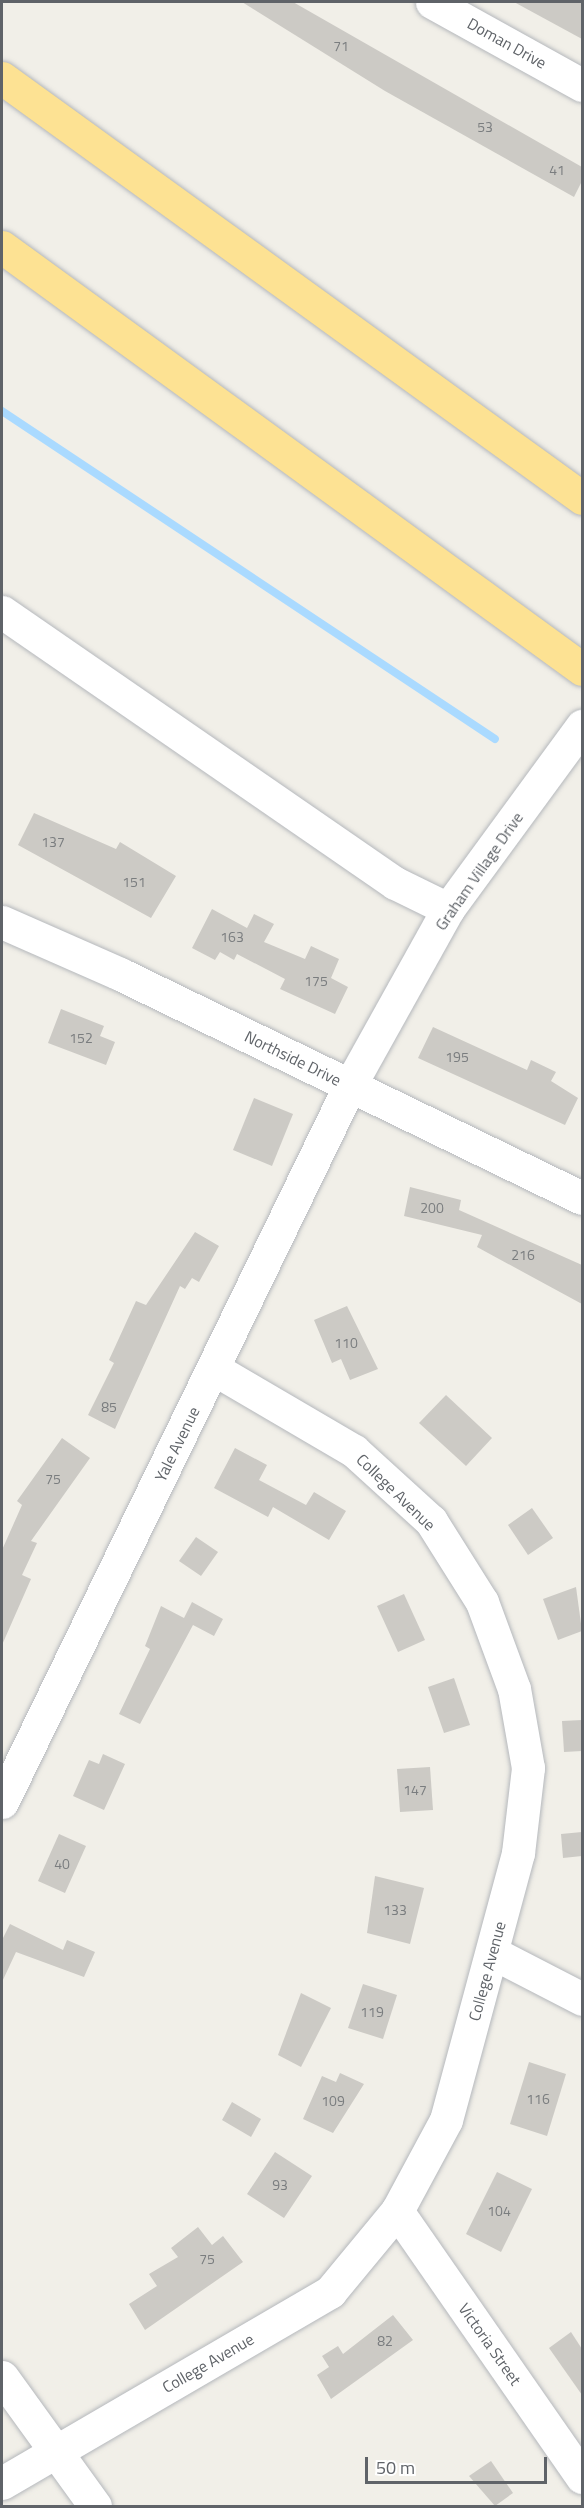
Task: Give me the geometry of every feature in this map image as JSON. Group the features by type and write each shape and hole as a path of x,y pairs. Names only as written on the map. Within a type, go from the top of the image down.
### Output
{"highway":[{"path":"2,78 582,498"},
{"path":"2,247 580,667"}],"street":[{"name":"Doman Drive","path":"432,2 582,85"},
{"path":"2,612 395,883 448,909"},
{"name":"Graham Village Drive","path":"350,1085 448,909 582,726"},
{"name":"Northside Drive","path":"2,922 350,1085 582,1198"},
{"name":"Yale Avenue","path":"2,1802 214,1370 350,1085"},
{"name":"College Avenue","path":"2,2483 330,2292 397,2211 446,2120 493,1953 518,1853 528,1768 514,1689 482,1602 431,1521 354,1451 214,1370"},
{"path":"493,1953 582,1999"},
{"name":"Victoria Street","path":"397,2211 582,2476"},
{"path":"2,2377 58,2449 95,2506"}],"building":[{"path":"242,2 293,2 582,167 582,181 574,197 385,91"},
{"path":"514,2 582,2 582,39"},
{"path":"34,813 116,849 120,842 176,876 151,918 18,845"},
{"path":"212,909 247,928 254,914 274,924 264,942 305,959 311,946 339,959 331,978 348,987 335,1014 280,989 285,979 237,954 234,960 220,952 215,960 192,948"},
{"path":"61,1009 104,1026 100,1036 115,1042 106,1065 48,1043"},
{"path":"433,1027 527,1070 531,1060 556,1072 551,1081 578,1098 565,1125 418,1058"},
{"path":"254,1098 293,1114 272,1166 233,1150"},
{"path":"410,1187 461,1200 459,1210 582,1265 582,1304 477,1247 482,1235 404,1216"},
{"path":"195,1232 219,1246 199,1282 192,1278 185,1289 180,1286 115,1429 88,1415 114,1363 109,1360 136,1301 146,1305"},
{"path":"347,1306 378,1369 350,1380 341,1359 332,1363 314,1320"},
{"path":"446,1395 492,1438 466,1466 419,1423"},
{"path":"62,1438 90,1458 31,1541 37,1543 22,1575 31,1579 2,1645 2,1550 22,1505 17,1501"},
{"path":"235,1448 267,1465 259,1480 306,1505 314,1492 346,1511 329,1540 273,1507 268,1517 214,1488"},
{"path":"532,1508 553,1538 528,1555 508,1525"},
{"path":"196,1537 218,1552 201,1576 179,1561"},
{"path":"576,1587 582,1631 558,1640 543,1599"},
{"path":"404,1594 425,1640 398,1652 377,1606"},
{"path":"192,1602 223,1619 214,1636 193,1625 140,1724 119,1714 150,1649 145,1646 161,1606 184,1618"},
{"path":"454,1678 470,1725 444,1733 428,1687"},
{"path":"582,1720 582,1751 564,1752 562,1721"},
{"path":"103,1754 125,1764 104,1810 73,1796 89,1760 99,1764"},
{"path":"430,1767 433,1810 400,1812 397,1769"},
{"path":"582,1832 582,1856 563,1858 561,1834"},
{"path":"59,1834 86,1846 65,1893 38,1881"},
{"path":"375,1876 424,1888 410,1944 367,1933"},
{"path":"10,1924 63,1950 67,1940 95,1952 84,1977 16,1952 2,1982 2,1940"},
{"path":"363,1984 397,1995 383,2039 348,2028"},
{"path":"301,1993 331,2008 301,2067 278,2055"},
{"path":"529,2062 566,2074 547,2136 510,2124"},
{"path":"340,2073 364,2084 333,2133 303,2119 322,2076 336,2082"},
{"path":"232,2102 261,2119 251,2137 222,2120"},
{"path":"275,2152 312,2176 284,2218 247,2194"},
{"path":"497,2172 532,2189 501,2252 466,2234"},
{"path":"198,2227 212,2245 223,2236 243,2262 145,2330 129,2304 157,2286 149,2274 178,2257 171,2248"},
{"path":"393,2315 413,2340 331,2399 317,2375 329,2367 322,2356 338,2346 343,2354"},
{"path":"571,2332 582,2349 582,2395 549,2348"},
{"path":"491,2461 513,2493 495,2506 469,2476"}],"waterway":[{"path":"2,411 495,739"}]}
